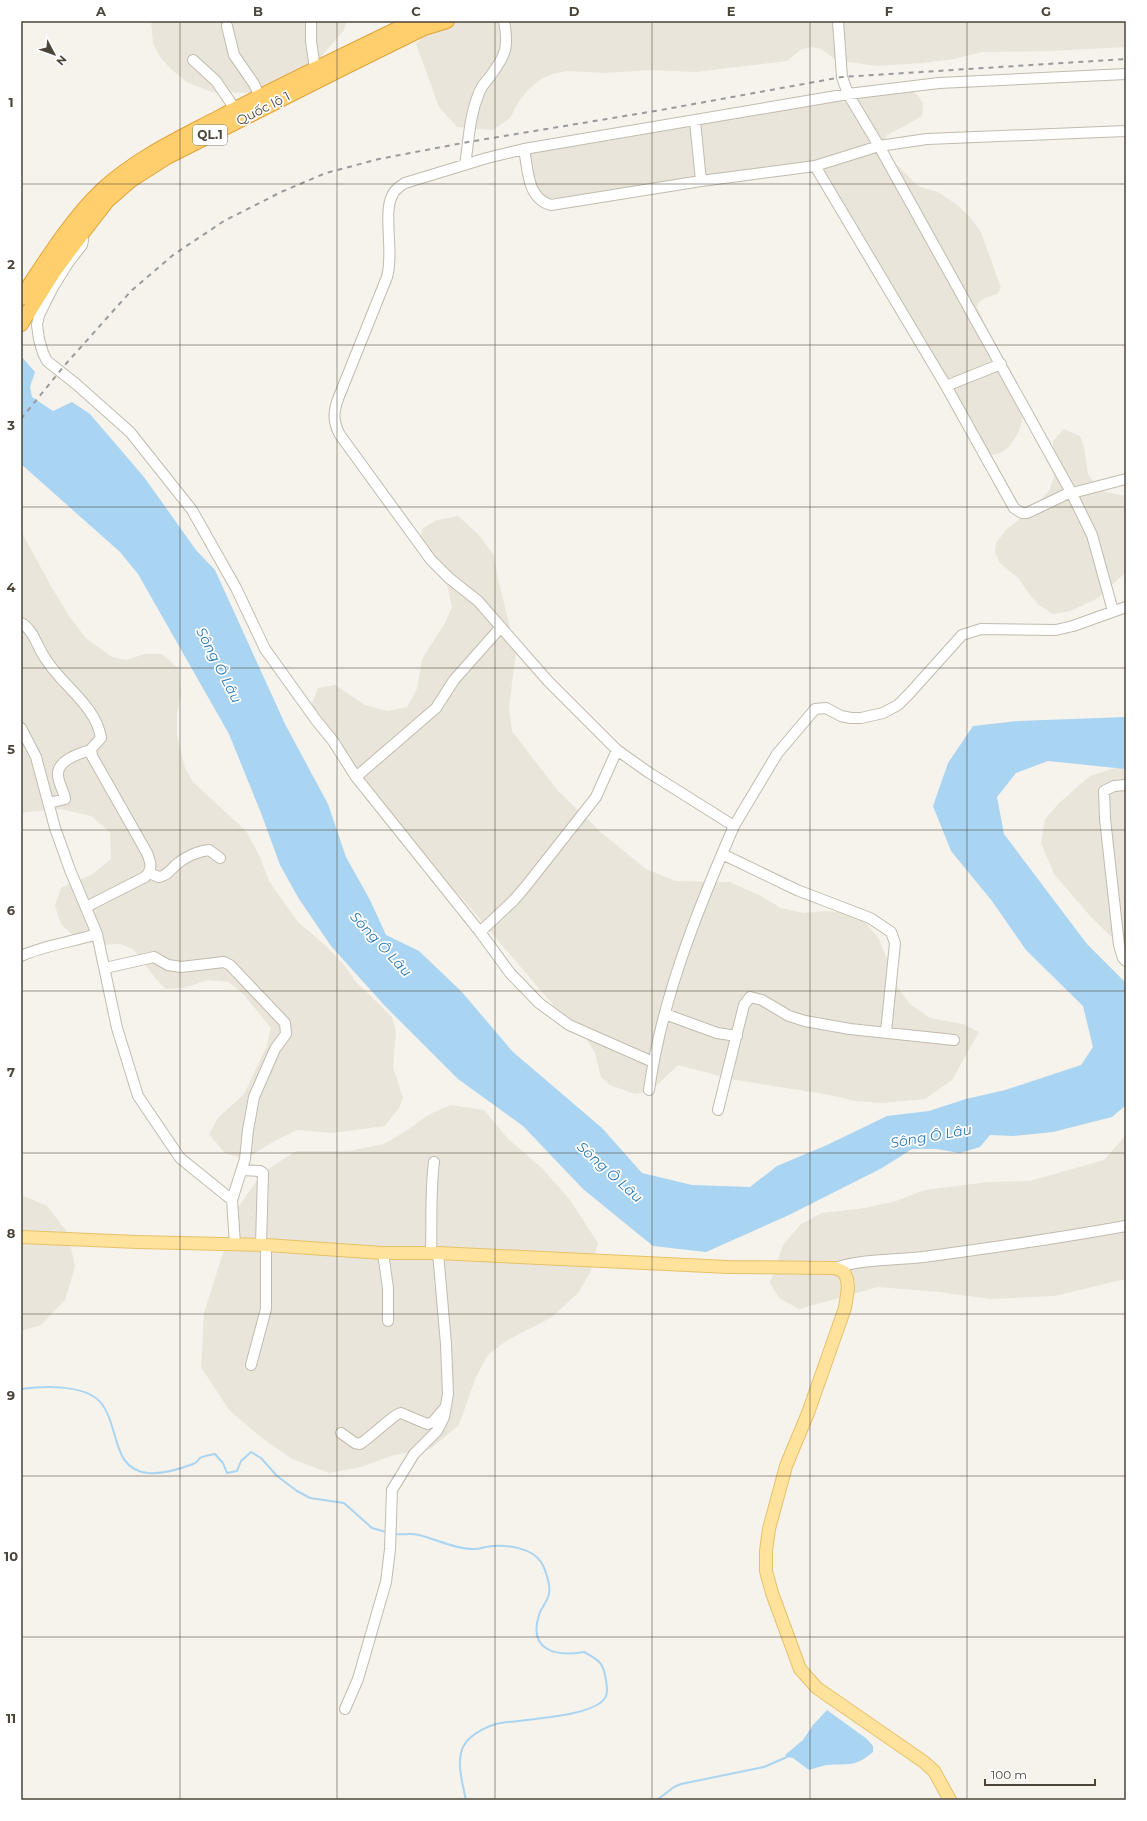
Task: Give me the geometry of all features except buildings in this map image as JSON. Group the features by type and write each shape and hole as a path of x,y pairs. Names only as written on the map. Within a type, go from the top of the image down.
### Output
{"highway":[{"name":"Quốc lộ 1","path":"21,298 42,265 70,228 102,190 143,158 235,109 414,21"},
{"name":"Quốc lộ 1","path":"24,320 54,271 83,232 107,201 131,180 167,157 424,28 447,21"}],"main road":[{"path":"21,1237 263,1245 383,1253 434,1253 728,1267 836,1268 844,1272 847,1279 848,1288 845,1308 808,1413 786,1466 769,1530 766,1551 766,1571 772,1593 800,1669 807,1678 829,1696 924,1762 934,1771 950,1800"}],"street":[{"path":"311,21 311,41 315,69"},
{"path":"465,165 472,110 480,90 495,69 507,46 508,36 504,21"},
{"path":"838,21 842,77 848,94 879,146 1072,492 1092,535 1113,611"},
{"path":"227,26 234,55 254,84 260,97"},
{"path":"193,60 216,81 235,109"},
{"path":"734,826 616,750 548,681 478,601 449,578 431,560 340,435 334,422 338,399 389,270 391,258 389,208 392,194 405,183 524,149 848,94 939,83 1126,74"},
{"path":"695,121 701,181"},
{"path":"524,149 535,195 541,202 551,205 701,181 815,166 879,146 927,139 1126,130"},
{"path":"815,166 946,386 1014,508 1018,511 1027,513 1072,492 1126,479"},
{"path":"83,232 82,245 68,262 53,286 39,315 37,325 38,340 47,361 130,432 192,510 236,588 265,649 333,741 356,777 515,978 555,1016 583,1032 653,1062"},
{"path":"946,386 1001,364"},
{"path":"649,1090 653,1062 665,1014 691,930 702,900 734,826 777,754 815,709 826,708 841,716 851,718 861,718 887,711 898,705 909,694 956,640 969,632 981,628 1056,630 1073,626 1126,607"},
{"path":"21,623 29,629 50,667 81,700 94,719 101,738 91,750 75,755 61,766 58,774 65,798 49,804"},
{"path":"356,777 436,708 454,680 501,627"},
{"path":"21,728 36,757 55,828 70,870 97,934 117,1028 142,1103 180,1158 232,1200"},
{"path":"86,907 145,877 151,868 147,853 92,756 91,750"},
{"path":"480,932 522,890 596,797 616,750"},
{"path":"1126,785 1114,786 1104,791 1105,819 1119,946 1123,958 1126,961"},
{"path":"149,873 159,877 166,875 177,864 203,850 209,850 220,858"},
{"path":"722,854 797,890 870,918 891,932 895,942 886,1032"},
{"path":"21,956 42,948 69,943 97,934"},
{"path":"105,968 154,957 168,965 181,968 224,962 230,965 284,1020 286,1034 275,1048 254,1097 250,1113 242,1170 232,1200 235,1244"},
{"path":"718,1110 738,1036 744,1005 750,997 762,1000 789,1016 805,1021 850,1029 954,1040"},
{"path":"665,1014 717,1033 738,1036"},
{"path":"345,1709 358,1679 386,1582 390,1549 392,1490 414,1454 437,1431 444,1417 448,1394 446,1344 434,1253 431,1184 434,1162"},
{"path":"242,1170 260,1171 263,1174 263,1245 266,1309 251,1365"},
{"path":"836,1268 852,1263 923,1257 1126,1226"},
{"path":"383,1253 388,1288 388,1321"},
{"path":"341,1433 355,1443 360,1444 386,1425 397,1413 401,1413 427,1424 433,1422 446,1406"}],"shaded area":[{"path":"151,21 347,21 344,30 310,70 254,93 212,92 188,83 172,70 160,57 153,44"},
{"path":"456,21 1126,21 1126,47 1049,51 982,52 954,59 877,66 836,60 821,49 811,47 800,50 787,61 696,72 650,70 605,73 567,71 552,74 541,79 528,90 519,101 510,118 493,130 457,127 439,107 416,44 430,30"},
{"path":"903,87 912,90 919,97 923,104 922,116 887,135 885,140 888,156 918,186 938,192 956,204 968,215 981,232 1001,288 997,294 985,298 979,302 977,307 1024,407 1021,425 1017,435 1010,446 1001,453 992,455 982,450 817,170 792,164 556,198 545,198 537,192 528,162 531,153"},
{"path":"1064,429 1080,436 1084,447 1088,474 1098,488 1105,492 1126,496 1126,572 1098,598 1071,611 1053,614 1039,605 1018,578 1000,563 995,552 996,543 1006,530 1034,508 1050,489 1054,476 1053,441"},
{"path":"458,516 479,535 494,555 498,579 516,651 509,708 512,731 558,791 603,834 646,869 676,881 730,882 759,895 781,908 804,913 826,911 849,913 866,923 879,939 898,988 910,1004 930,1018 963,1024 979,1032 952,1080 925,1099 882,1103 855,1101 830,1095 736,1080 678,1065 651,1091 635,1094 610,1085 601,1077 595,1053 587,1040 566,1020 461,897 432,869 351,771 323,720 311,706 318,688 335,685 365,705 387,711 407,707 417,689 422,659 445,623 452,607 447,585 423,558 419,541 423,528 437,520"},
{"path":"21,531 52,588 71,619 87,639 112,657 126,660 145,654 162,654 179,669 181,694 177,713 177,736 185,768 193,782 246,831 260,857 269,881 298,922 325,945 344,965 356,982 392,1017 396,1031 393,1067 403,1098 399,1108 385,1126 332,1133 297,1130 273,1142 245,1159 225,1153 209,1134 218,1118 244,1094 266,1048 271,1028 244,995 229,982 208,980 184,988 166,989 156,979 133,949 120,944 99,945 78,940 61,924 55,906 61,888 93,874 111,859 110,832 91,816 61,809 27,812 21,814"},
{"path":"1118,767 1126,768 1126,951 1090,916 1054,874 1041,843 1045,819 1059,803 1090,776"},
{"path":"450,1105 484,1110 508,1139 542,1168 570,1200 598,1243 590,1272 579,1292 552,1317 506,1341 488,1355 476,1377 459,1425 430,1449 394,1455 361,1467 330,1473 292,1459 262,1438 229,1410 201,1367 204,1313 237,1209 262,1173 296,1151 349,1151 384,1144 406,1131 428,1115"},
{"path":"1126,1135 1126,1279 1054,1296 990,1299 939,1292 878,1287 799,1309 779,1298 770,1283 783,1245 801,1224 822,1213 865,1208 896,1201 925,1190 988,1182 1030,1181 1104,1160"},
{"path":"21,1195 47,1206 68,1233 75,1267 65,1300 41,1325 21,1331"}],"water":[{"name":"Sông Ô Lâu","path":"21,356 35,372 30,387 32,397 53,411 72,402 90,414 144,477 196,550 215,570 285,724 328,804 346,857 370,900 386,935 419,951 461,991 513,1052 602,1128 642,1173 692,1185 750,1187 777,1166 827,1145 887,1116 929,1111 966,1099 1005,1090 1081,1065 1093,1047 1083,1006 1026,950 992,901 951,851 933,806 948,763 973,726 1018,721 1126,717 1126,769 1048,761 1016,773 997,797 1004,834 1087,944 1126,983 1125,1106 1112,1117 1053,1132 1013,1136 990,1135 980,1147 960,1153 936,1149 912,1149 882,1168 789,1215 706,1252 653,1246 583,1189 523,1126 458,1079 385,1006 331,946 299,899 280,865 229,734 138,574 120,552 21,464"},
{"path":"827,1710 867,1739 873,1746 873,1752 856,1763 820,1766 809,1770 793,1758 785,1755 803,1740 813,1725"}],"waterway":[{"path":"21,1389 41,1387 64,1388 76,1390 95,1397 102,1404 108,1414 122,1456 128,1464 136,1470 148,1473 171,1471 194,1464 202,1457 215,1454 223,1463 227,1473 237,1471 241,1461 251,1452 261,1458 277,1476 297,1491 310,1498 344,1503 372,1528 386,1532"},
{"path":"395,1534 416,1534 466,1549 506,1546 519,1548 532,1553 543,1565 549,1586 548,1596 540,1612 537,1627 537,1636 541,1643 546,1648 554,1652 584,1652 597,1660 604,1670 607,1692 606,1696 600,1703 588,1709 573,1713 496,1724 483,1729 471,1737 465,1743 460,1758 461,1775 466,1800"},
{"path":"657,1800 674,1787 681,1784 764,1767 787,1757"}],"railway":[{"path":"21,419 64,366 131,291 173,255 224,221 281,192 326,173 379,159 468,142 661,110 842,77 1126,59"}]}
